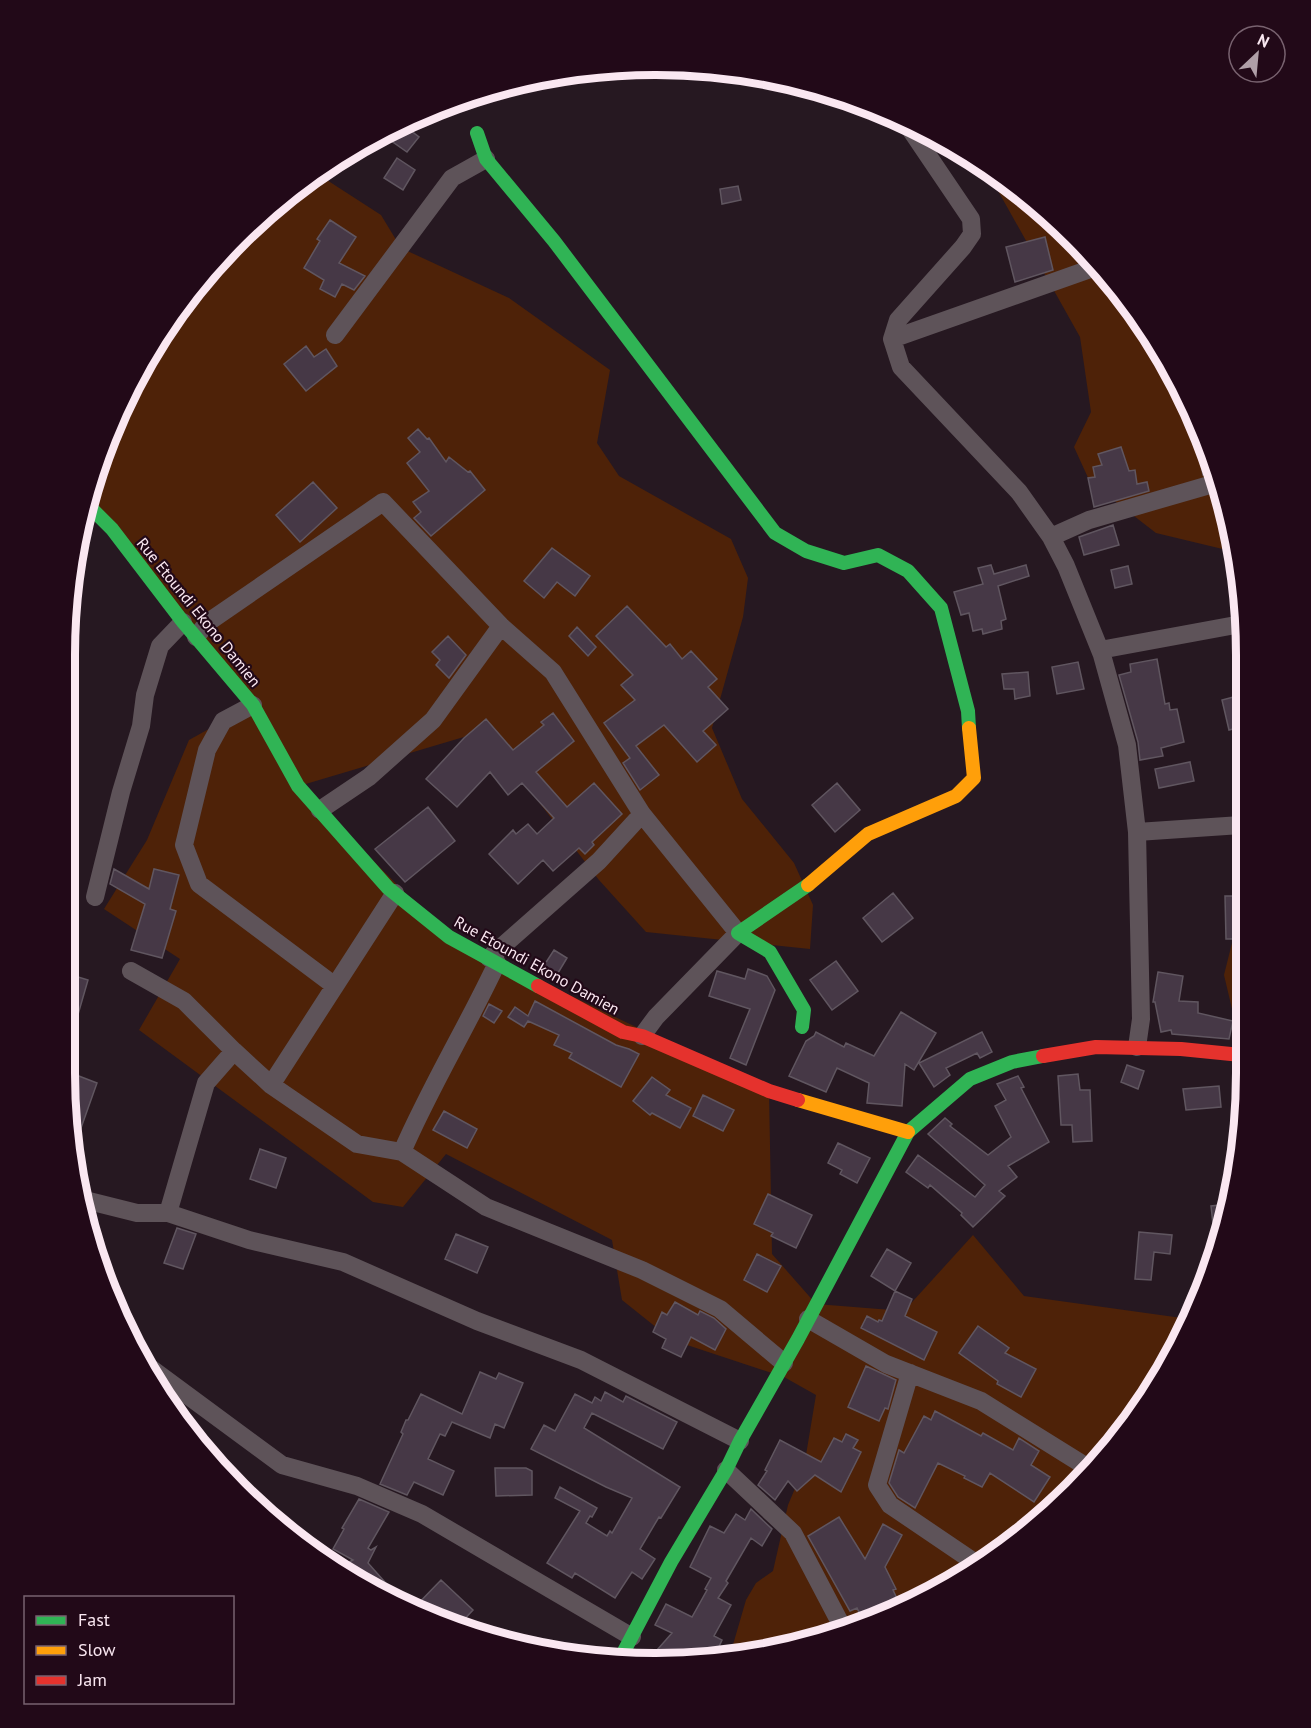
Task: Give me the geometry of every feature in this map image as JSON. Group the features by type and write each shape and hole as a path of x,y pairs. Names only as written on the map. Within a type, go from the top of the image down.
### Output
{"street":[{"path":"477,133 486,159 554,240 775,533 807,551 844,562 878,555 908,571 941,608 968,711 974,778 956,796 868,834 803,889 738,933 656,1017 642,1036"},
{"path":"915,137 971,219 972,234 898,320 892,339 901,367 1019,492 1051,537 1066,566 1100,651 1127,745 1137,832 1141,1019 1137,1047"},
{"path":"335,334 452,178 486,159"},
{"path":"892,339 1089,270"},
{"path":"1051,537 1089,520 1206,486"},
{"path":"196,637 207,623 383,502 501,626 553,672 642,814 738,933 770,952 804,1010 802,1027"},
{"name":"Rue Etoundi Ekono Damien","path":"94,511 112,529 183,622 253,705 298,786 395,893 449,937 623,1032 642,1036 769,1091 908,1132"},
{"path":"95,897 121,792 141,726 144,695 160,646 183,622"},
{"path":"1100,651 1235,625"},
{"path":"320,810 369,777 433,720 501,626"},
{"path":"253,705 223,721 207,750 184,844 199,884 335,986"},
{"path":"402,1152 421,1109 474,1012 493,961 599,861 642,814"},
{"path":"1137,832 1236,825"},
{"path":"271,1085 395,893"},
{"path":"131,971 184,1001 271,1085 357,1144 402,1152 486,1207 642,1270 720,1309 784,1364"},
{"path":"624,1652 671,1562 726,1470 784,1364 908,1132 970,1079 1012,1062 1096,1047 1181,1049 1236,1054"},
{"path":"168,1213 206,1083 234,1051"},
{"path":"90,1201 137,1213 168,1213 249,1240 343,1262 477,1321 581,1360 740,1441"},
{"path":"808,1318 886,1364 981,1401 1083,1465"},
{"path":"910,1373 877,1485 890,1505 971,1560"},
{"path":"162,1377 282,1465 357,1486 422,1514 632,1637"},
{"path":"726,1470 793,1533 840,1623"}],"shaded area":[{"path":"325,179 381,215 401,248 509,298 610,370 597,443 619,476 731,539 748,578 743,617 712,728 742,799 794,863 813,905 810,949 646,932 599,880 484,731 299,786 449,937 769,1091 772,1254 816,1304 904,1311 973,1235 1024,1296 1181,1318 1138,1395 1092,1455 1066,1483 1009,1533 946,1575 878,1609 842,1622 769,1642 732,1648 746,1600 756,1583 773,1571 788,1505 804,1467 816,1395 784,1377 672,1340 622,1300 612,1240 446,1154 403,1207 373,1202 139,1030 180,959 104,909 147,840 189,740 252,705 93,512 119,433 153,365 173,333 195,302 245,245 273,219"},
{"path":"995,185 1038,219 1066,245 1116,302 1138,333 1158,365 1192,433 1216,505 1226,550 1156,533 1090,482 1074,447 1091,412 1080,337"},
{"path":"1236,927 1236,1026 1224,975"}],"building":[{"path":"410,130 419,137 407,152 390,140"},
{"path":"397,158 415,170 403,190 384,178"},
{"path":"738,186 741,200 722,204 720,189"},
{"path":"330,220 356,237 339,263 365,276 354,290 342,284 335,297 320,289 324,280 304,268 320,241 317,239"},
{"path":"1045,237 1053,270 1015,282 1006,247"},
{"path":"306,346 314,357 326,349 337,366 306,391 284,364"},
{"path":"418,429 427,439 429,438 446,462 449,457 468,472 470,471 485,490 431,536 414,518 421,512 413,502 429,491 407,463 420,452 408,438"},
{"path":"1121,447 1129,471 1135,470 1137,484 1147,482 1149,491 1094,507 1088,478 1095,477 1093,467 1102,465 1098,454"},
{"path":"1198,451 1207,475 1203,475"},
{"path":"313,482 337,508 300,542 276,515"},
{"path":"1113,525 1119,545 1084,555 1079,537"},
{"path":"552,548 590,576 575,596 557,582 544,598 524,581"},
{"path":"991,565 994,574 1026,565 1029,576 998,586 1006,619 1001,621 1002,629 983,634 982,629 973,631 969,613 961,615 954,592 983,584 978,568"},
{"path":"1128,566 1132,584 1115,588 1111,570"},
{"path":"627,606 666,647 670,644 682,659 691,651 717,679 708,687 728,709 703,731 716,745 697,762 664,725 636,746 659,775 640,790 623,763 630,758 604,723 635,700 621,685 633,675 596,636"},
{"path":"577,627 596,647 588,656 569,636"},
{"path":"448,636 466,655 449,678 436,665 440,660 432,652"},
{"path":"1157,659 1165,704 1169,703 1170,710 1177,709 1184,742 1161,748 1163,756 1140,760 1138,742 1119,675 1131,672 1130,664"},
{"path":"1078,662 1084,689 1057,694 1052,667"},
{"path":"1028,672 1030,696 1015,699 1014,689 1004,689 1002,674"},
{"path":"1236,696 1236,728 1229,730 1222,700"},
{"path":"553,713 574,741 536,772 567,807 594,783 622,814 592,842 594,845 585,854 579,848 553,871 543,860 518,884 489,854 513,830 516,834 528,824 537,834 554,818 522,783 508,795 490,772 457,807 426,779 464,738 486,719 513,750 544,725 541,722"},
{"path":"1190,762 1194,781 1159,788 1155,769"},
{"path":"837,783 860,810 835,832 812,805"},
{"path":"428,807 455,841 405,882 375,849"},
{"path":"114,869 149,889 154,869 179,875 170,909 176,911 162,958 131,950 145,904 110,884"},
{"path":"893,893 913,918 882,942 863,918"},
{"path":"1225,896 1236,896 1236,939 1226,939"},
{"path":"554,950 567,958 555,978 541,970"},
{"path":"836,961 858,991 832,1010 810,980"},
{"path":"748,969 767,976 775,990 746,1065 730,1058 750,1009 709,996 717,971 745,979"},
{"path":"1158,972 1183,976 1179,1001 1198,1002 1198,1013 1233,1021 1229,1039 1172,1034 1171,1030 1161,1032 1155,1002 1153,1002"},
{"path":"75,976 88,980 77,1018 75,1017"},
{"path":"535,1001 616,1045 639,1054 621,1087 569,1058 572,1053 554,1045 559,1035 528,1021 524,1027 508,1017 515,1007 528,1016"},
{"path":"489,1004 502,1011 494,1023 483,1016"},
{"path":"901,1012 936,1033 914,1070 905,1064 902,1106 867,1103 869,1083 837,1068 826,1092 789,1076 806,1041 816,1032 844,1047 846,1043 874,1056"},
{"path":"982,1032 992,1052 980,1058 977,1053 946,1068 950,1075 934,1087 919,1063"},
{"path":"1127,1065 1144,1071 1138,1089 1121,1082"},
{"path":"1078,1074 1080,1090 1090,1090 1092,1141 1073,1142 1072,1125 1061,1125 1058,1076"},
{"path":"75,1075 97,1083 81,1128 78,1127"},
{"path":"1018,1076 1024,1087 1021,1088 1049,1142 1008,1166 1017,1177 999,1191 1005,1196 973,1227 961,1215 962,1213 930,1185 928,1188 906,1172 918,1155 975,1197 985,1185 928,1134 945,1118 952,1124 950,1126 988,1155 1011,1137 995,1106 1006,1100 997,1084"},
{"path":"652,1077 670,1090 666,1095 691,1108 680,1128 652,1113 650,1115 633,1101"},
{"path":"1219,1086 1221,1107 1186,1110 1183,1089"},
{"path":"703,1095 734,1110 723,1131 693,1116"},
{"path":"444,1111 477,1129 467,1148 433,1130"},
{"path":"838,1143 870,1158 857,1183 840,1174 842,1170 828,1163"},
{"path":"260,1149 286,1158 276,1188 250,1179"},
{"path":"768,1194 812,1215 796,1248 771,1236 773,1233 754,1224"},
{"path":"1220,1205 1214,1230 1211,1206"},
{"path":"177,1228 196,1234 183,1269 164,1263"},
{"path":"1139,1232 1172,1235 1170,1254 1154,1252 1151,1280 1135,1279"},
{"path":"456,1234 488,1247 477,1273 445,1259"},
{"path":"887,1249 911,1263 895,1291 871,1276"},
{"path":"757,1254 781,1266 767,1292 744,1280"},
{"path":"895,1291 912,1299 905,1316 937,1332 924,1360 861,1328 867,1316 878,1322 882,1321"},
{"path":"675,1302 698,1315 700,1311 714,1318 726,1329 715,1350 691,1337 681,1357 662,1348 666,1339 653,1332 662,1312 667,1315"},
{"path":"978,1326 1009,1348 1005,1353 1036,1369 1021,1397 997,1384 998,1381 959,1353"},
{"path":"866,1366 896,1380 888,1409 885,1408 879,1421 848,1407"},
{"path":"480,1372 496,1379 499,1373 523,1383 504,1428 495,1424 490,1438 452,1422 445,1436 440,1434 428,1459 454,1471 443,1495 414,1482 407,1495 380,1484 403,1434 401,1432 406,1420 421,1394 462,1414"},
{"path":"605,1392 623,1402 626,1396 677,1422 663,1449 592,1413 584,1428 680,1487 640,1549 655,1559 642,1579 632,1572 615,1598 575,1573 572,1578 547,1563 580,1511 555,1498 560,1487 597,1508 586,1523 607,1536 610,1531 612,1533 632,1498 531,1449 544,1425 555,1431 575,1394 592,1403 595,1397 601,1401"},
{"path":"935,1411 1013,1450 1019,1438 1039,1451 1031,1465 1050,1477 1034,1502 990,1473 982,1487 938,1463 915,1508 898,1497 889,1483 899,1450 904,1453 924,1416 931,1420"},
{"path":"846,1434 858,1440 853,1448 861,1452 841,1492 815,1475 797,1491 788,1481 775,1500 758,1485 767,1471 765,1470 780,1440 821,1462 834,1438 842,1442"},
{"path":"495,1468 526,1468 532,1471 532,1495 496,1496"},
{"path":"359,1499 389,1512 368,1548 371,1550 376,1547 368,1563 391,1589 347,1563 353,1560 333,1549 344,1529 342,1528"},
{"path":"751,1509 772,1529 762,1546 751,1538 718,1598 731,1605 714,1636 722,1640 718,1649 654,1653 672,1633 655,1625 666,1604 692,1617 707,1590 705,1589 711,1578 690,1567 710,1526 724,1533 736,1514 745,1520"},
{"path":"839,1517 865,1559 883,1524 902,1535 885,1567 896,1589 893,1590 898,1600 860,1615 857,1608 850,1611 808,1536"},
{"path":"441,1580 473,1610 464,1620 419,1603"}],"traffic: fast":[{"path":"477,133 486,159 554,241 775,533 806,551 844,563 878,555 908,571 941,608 968,711 969,728"},
{"path":"94,511 112,529 183,622 253,705 298,786 388,888 449,937 538,986"},
{"path":"802,1027 804,1010 770,952 738,933 808,885"},
{"path":"624,1652 671,1562 726,1470 798,1339 908,1132 970,1079 1012,1062 1043,1056"}],"traffic: slow":[{"path":"808,885 868,834 956,796 974,778 969,728"},
{"path":"798,1100 908,1132"}],"traffic: jam":[{"path":"538,986 623,1032 642,1036 769,1091 798,1100"},
{"path":"1043,1056 1096,1047 1181,1049 1236,1054"}]}
